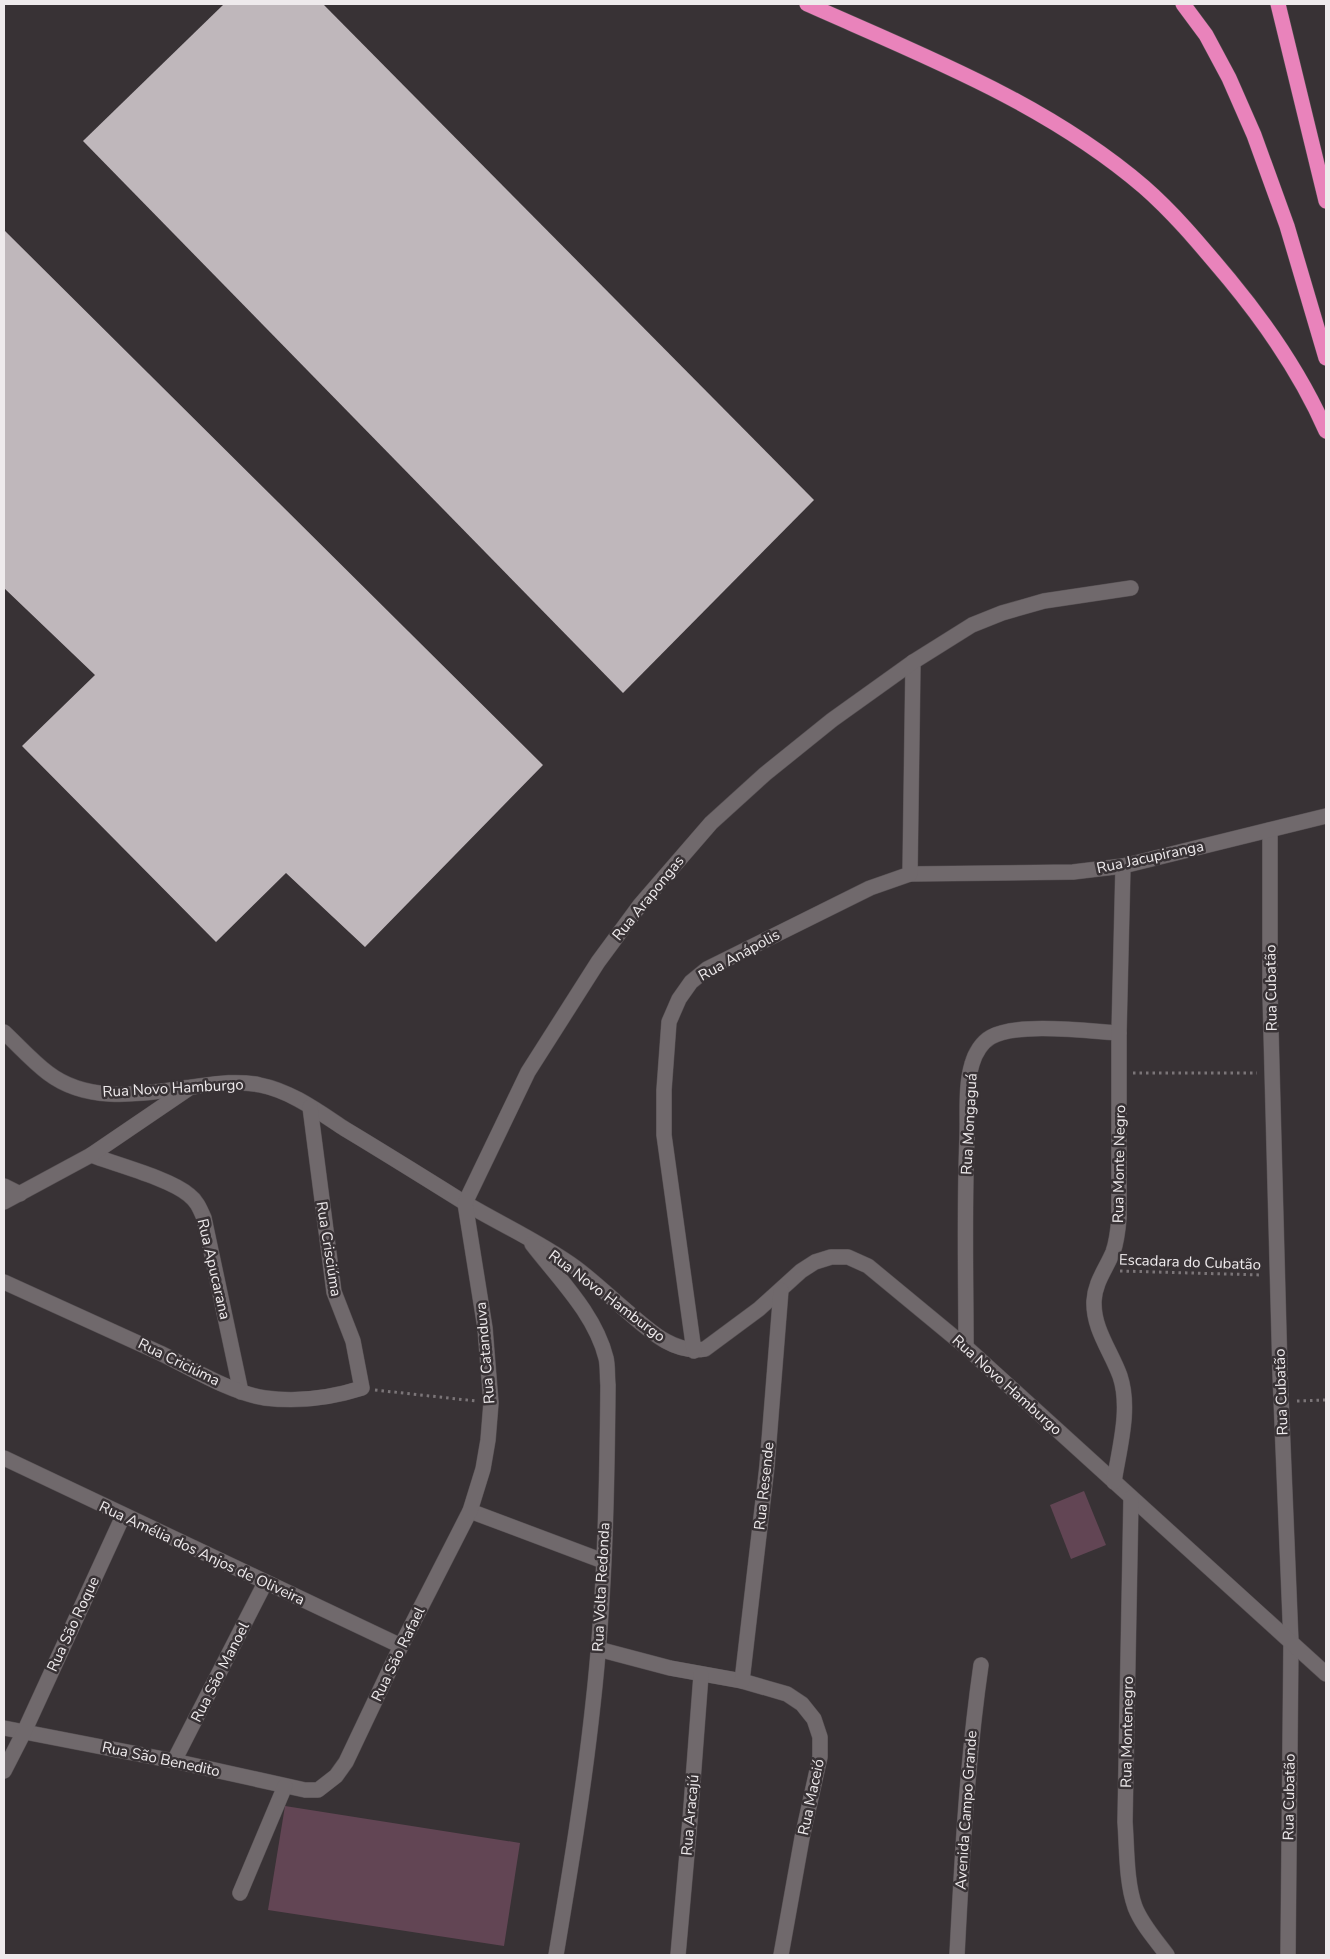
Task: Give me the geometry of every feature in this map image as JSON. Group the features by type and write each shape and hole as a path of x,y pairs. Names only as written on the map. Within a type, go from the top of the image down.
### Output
{"highway":[{"path":"807,4 984,83 1062,128 1101,154 1145,188 1191,234 1248,302 1286,356 1326,431"},
{"path":"1183,4 1211,44 1229,78 1254,136 1287,226 1326,358"},
{"path":"1278,4 1326,201"}],"street":[{"name":"Rua Arapongas","path":"465,1203 528,1072 598,962 640,905 711,823 765,774 832,720 912,662 972,625 1002,613 1044,601 1131,588"},
{"path":"910,874 912,662"},
{"name":"Rua Jacupiranga","path":"910,874 1073,872 1123,866 1326,816"},
{"name":"Rua Cubatão","path":"1270,830 1270,993 1277,1276 1292,1642 1288,1955"},
{"name":"Rua Monte Negro","path":"1114,1482 1123,1422 1123,1395 1120,1377 1101,1336 1095,1316 1094,1302 1096,1287 1112,1254 1119,1218 1120,1073 1118,1033 1123,866"},
{"name":"Rua Anápolis","path":"694,1351 664,1135 664,1090 669,1022 679,999 691,982 707,969 870,888 910,874"},
{"name":"Rua Mongaguá","path":"966,1347 966,1171 969,1082 972,1064 977,1051 989,1038 1010,1030 1036,1029 1118,1033"},
{"name":"Rua Novo Hamburgo","path":"4,1032 48,1073 66,1084 87,1092 124,1094 231,1082 259,1084 280,1091 310,1107 465,1203 576,1268 658,1337 675,1346 694,1351 705,1349 723,1337 781,1290 801,1271 815,1262 831,1257 848,1257 868,1266 966,1347 1326,1674"},
{"path":"4,1202 91,1155 192,1087"},
{"name":"Rua Crisciúma","path":"310,1107 334,1292 352,1341 362,1388"},
{"name":"Rua Apucarana","path":"91,1155 173,1185 188,1194 198,1204 204,1218 241,1392"},
{"path":"4,1186 20,1194"},
{"name":"Rua Catanduva","path":"465,1203 485,1328 491,1403 483,1469 470,1511"},
{"name":"Rua Volta Redonda","path":"528,1239 582,1308 596,1332 606,1358 608,1385 608,1440 603,1561 593,1704 556,1955"},
{"name":"Rua Criciúma","path":"4,1282 241,1392 265,1398 299,1399 326,1398 362,1388"},
{"name":"Rua Resende","path":"742,1682 767,1466 781,1290"},
{"name":"Rua Amélia dos Anjos de Oliveira","path":"5,1461 401,1646"},
{"name":"Rua Montenegro","path":"1131,1498 1125,1822 1129,1873 1135,1906 1145,1926 1168,1955"},
{"path":"470,1511 603,1561"},
{"name":"Rua São Rafael","path":"318,1790 336,1776 346,1762 401,1646 470,1511"},
{"name":"Rua São Roque","path":"4,1771 24,1732 123,1516"},
{"name":"Rua São Manoel","path":"174,1761 265,1583"},
{"name":"Rua Maceió","path":"598,1649 787,1694 802,1704 814,1719 820,1738 820,1757 802,1838 781,1955"},
{"name":"Avenida Campo Grande","path":"957,1955 966,1790 971,1732 981,1665"},
{"name":"Rua Aracajú","path":"678,1955 701,1675"},
{"name":"Rua São Benedito","path":"4,1728 174,1761 285,1786 318,1790"},
{"path":"240,1893 285,1786"}],"path":[{"path":"1120,1073 1273,1073"},
{"name":"Escadara do Cubatão","path":"1103,1271 1277,1276"},
{"path":"362,1388 491,1403"},
{"path":"1281,1401 1326,1400"}],"shaded area":[{"path":"1084,1491 1106,1545 1071,1559 1050,1505"},
{"path":"285,1806 520,1843 504,1946 268,1910"}],"building":[{"path":"224,4 323,4 814,500 623,693 83,141"},
{"path":"4,230 543,765 365,947 286,873 216,942 22,746 95,675 4,588"}]}
